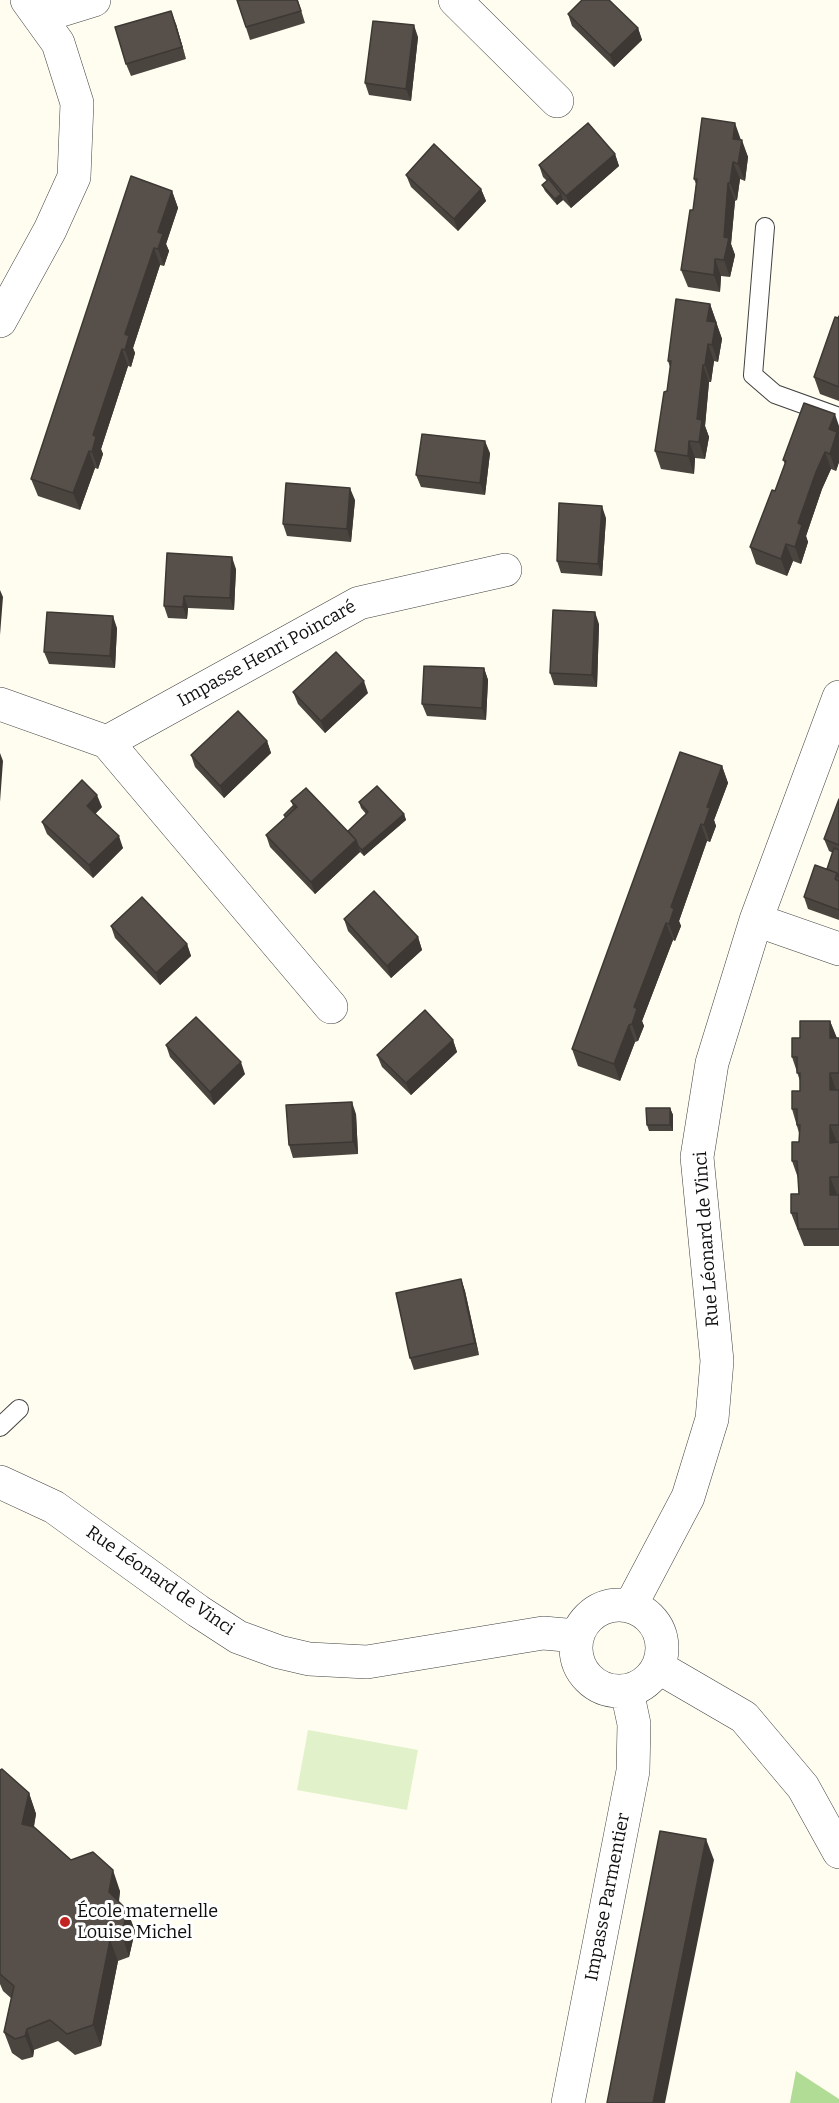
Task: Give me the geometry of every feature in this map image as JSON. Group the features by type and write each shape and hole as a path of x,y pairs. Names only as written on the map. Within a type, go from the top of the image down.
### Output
{"street":[{"path":"0,321 50,230 74,177 77,103 58,43 33,8 94,0"},
{"path":"455,0 557,101"},
{"name":"Impasse Henri Poincaré","path":"107,742 359,603 506,570"},
{"name":"Rue Léonard de Vinci","path":"631,1605 688,1497 712,1419 717,1361 697,1157 712,1063 756,920 839,696"},
{"path":"0,704 107,742 331,1007"},
{"path":"756,920 839,949"},
{"name":"Rue Léonard de Vinci","path":"0,1482 54,1507 198,1611 238,1637 279,1652 309,1659 367,1662 543,1633 577,1636"},
{"path":"608,1605 631,1605 652,1618 663,1642 658,1667 646,1683 627,1691 605,1689 587,1677 576,1658 577,1636 588,1617 608,1605"},
{"path":"658,1667 744,1717 803,1787 839,1852"},
{"name":"Impasse Parmentier","path":"568,2103 633,1771 634,1724 627,1691"}],"lane":[{"path":"765,227 753,375 775,394 839,417"},
{"path":"0,1427 19,1409"}],"green space":[{"path":"308,1730 418,1750 407,1810 297,1790"},
{"path":"796,2071 839,2099 839,2103 790,2103"}],"building":[{"path":"237,0 297,0 301,11 246,27"},
{"path":"582,0 609,0 638,28 610,55 568,14"},
{"path":"171,11 182,47 126,64 115,27"},
{"path":"373,21 414,25 406,89 365,83"},
{"path":"702,118 735,123 733,139 742,140 738,164 733,162 730,183 728,183 724,237 729,238 724,260 715,259 714,275 681,270 690,210 693,210 697,179 694,179"},
{"path":"588,123 615,154 566,196 539,165"},
{"path":"434,144 481,189 454,219 406,175"},
{"path":"131,176 172,191 158,232 163,234 158,249 154,248 125,334 129,336 125,350 122,349 93,435 96,437 92,452 89,451 73,493 31,479"},
{"path":"549,179 561,194 555,199 542,185"},
{"path":"676,299 710,304 707,321 716,322 712,345 708,344 705,365 703,365 697,419 702,420 699,442 689,441 688,456 655,451 664,392 667,391 671,361 668,361"},
{"path":"839,316 839,387 814,377 835,317"},
{"path":"804,403 835,414 829,429 837,432 830,454 825,452 816,472 798,523 802,525 795,547 786,544 781,559 750,547 772,490 775,491 786,461 783,460"},
{"path":"422,434 485,441 480,483 416,475"},
{"path":"286,483 350,488 347,529 283,524"},
{"path":"559,503 602,506 598,564 557,561"},
{"path":"167,553 232,557 230,598 184,596 183,607 164,606"},
{"path":"553,610 595,612 592,675 550,673"},
{"path":"47,612 113,616 110,656 44,652"},
{"path":"336,652 364,681 321,721 293,692"},
{"path":"424,666 484,668 482,708 422,704"},
{"path":"238,711 267,741 220,786 191,755"},
{"path":"680,752 722,766 707,807 710,808 704,825 701,824 671,907 674,909 669,924 666,923 634,1007 637,1009 632,1024 629,1025 614,1064 572,1049"},
{"path":"82,780 97,795 87,806 119,836 89,865 42,822"},
{"path":"377,786 404,814 362,850 348,831 368,812 359,802"},
{"path":"306,788 356,840 311,882 266,835 297,807 291,801"},
{"path":"839,799 839,845 824,839"},
{"path":"293,806 295,808 286,817 284,815"},
{"path":"834,848 839,850 839,878 837,873 827,869"},
{"path":"815,865 837,873 835,879 839,881 839,910 804,897"},
{"path":"374,891 418,937 387,966 344,919"},
{"path":"142,897 187,944 156,973 111,926"},
{"path":"425,1010 453,1040 406,1083 377,1055"},
{"path":"196,1017 241,1062 210,1092 166,1045"},
{"path":"800,1021 830,1021 830,1038 839,1038 839,1073 830,1073 830,1090 839,1090 839,1125 830,1125 830,1143 839,1142 839,1177 830,1177 830,1195 839,1195 839,1229 798,1229 797,1213 791,1213 791,1194 799,1194 797,1161 792,1161 792,1142 799,1142 800,1125 797,1125 797,1109 792,1109 792,1091 800,1091 800,1073 797,1073 797,1057 792,1057 792,1038 800,1038"},
{"path":"352,1102 353,1142 289,1145 286,1105"},
{"path":"646,1108 670,1108 670,1125 647,1125"},
{"path":"461,1279 475,1343 410,1358 396,1293"},
{"name":"École maternelle Louise Michel","path":"2,1769 29,1793 22,1824 34,1827 71,1860 93,1852 113,1870 109,1892 127,1910 122,1935 110,1940 93,2025 67,2034 50,2020 27,2029 25,2036 15,2039 4,2032 14,1986 0,1974 0,1770"},
{"path":"660,1831 706,1839 653,2103 607,2103"}],"place":[{"name":"École maternelle Louise Michel","path":"65,1922"}]}
